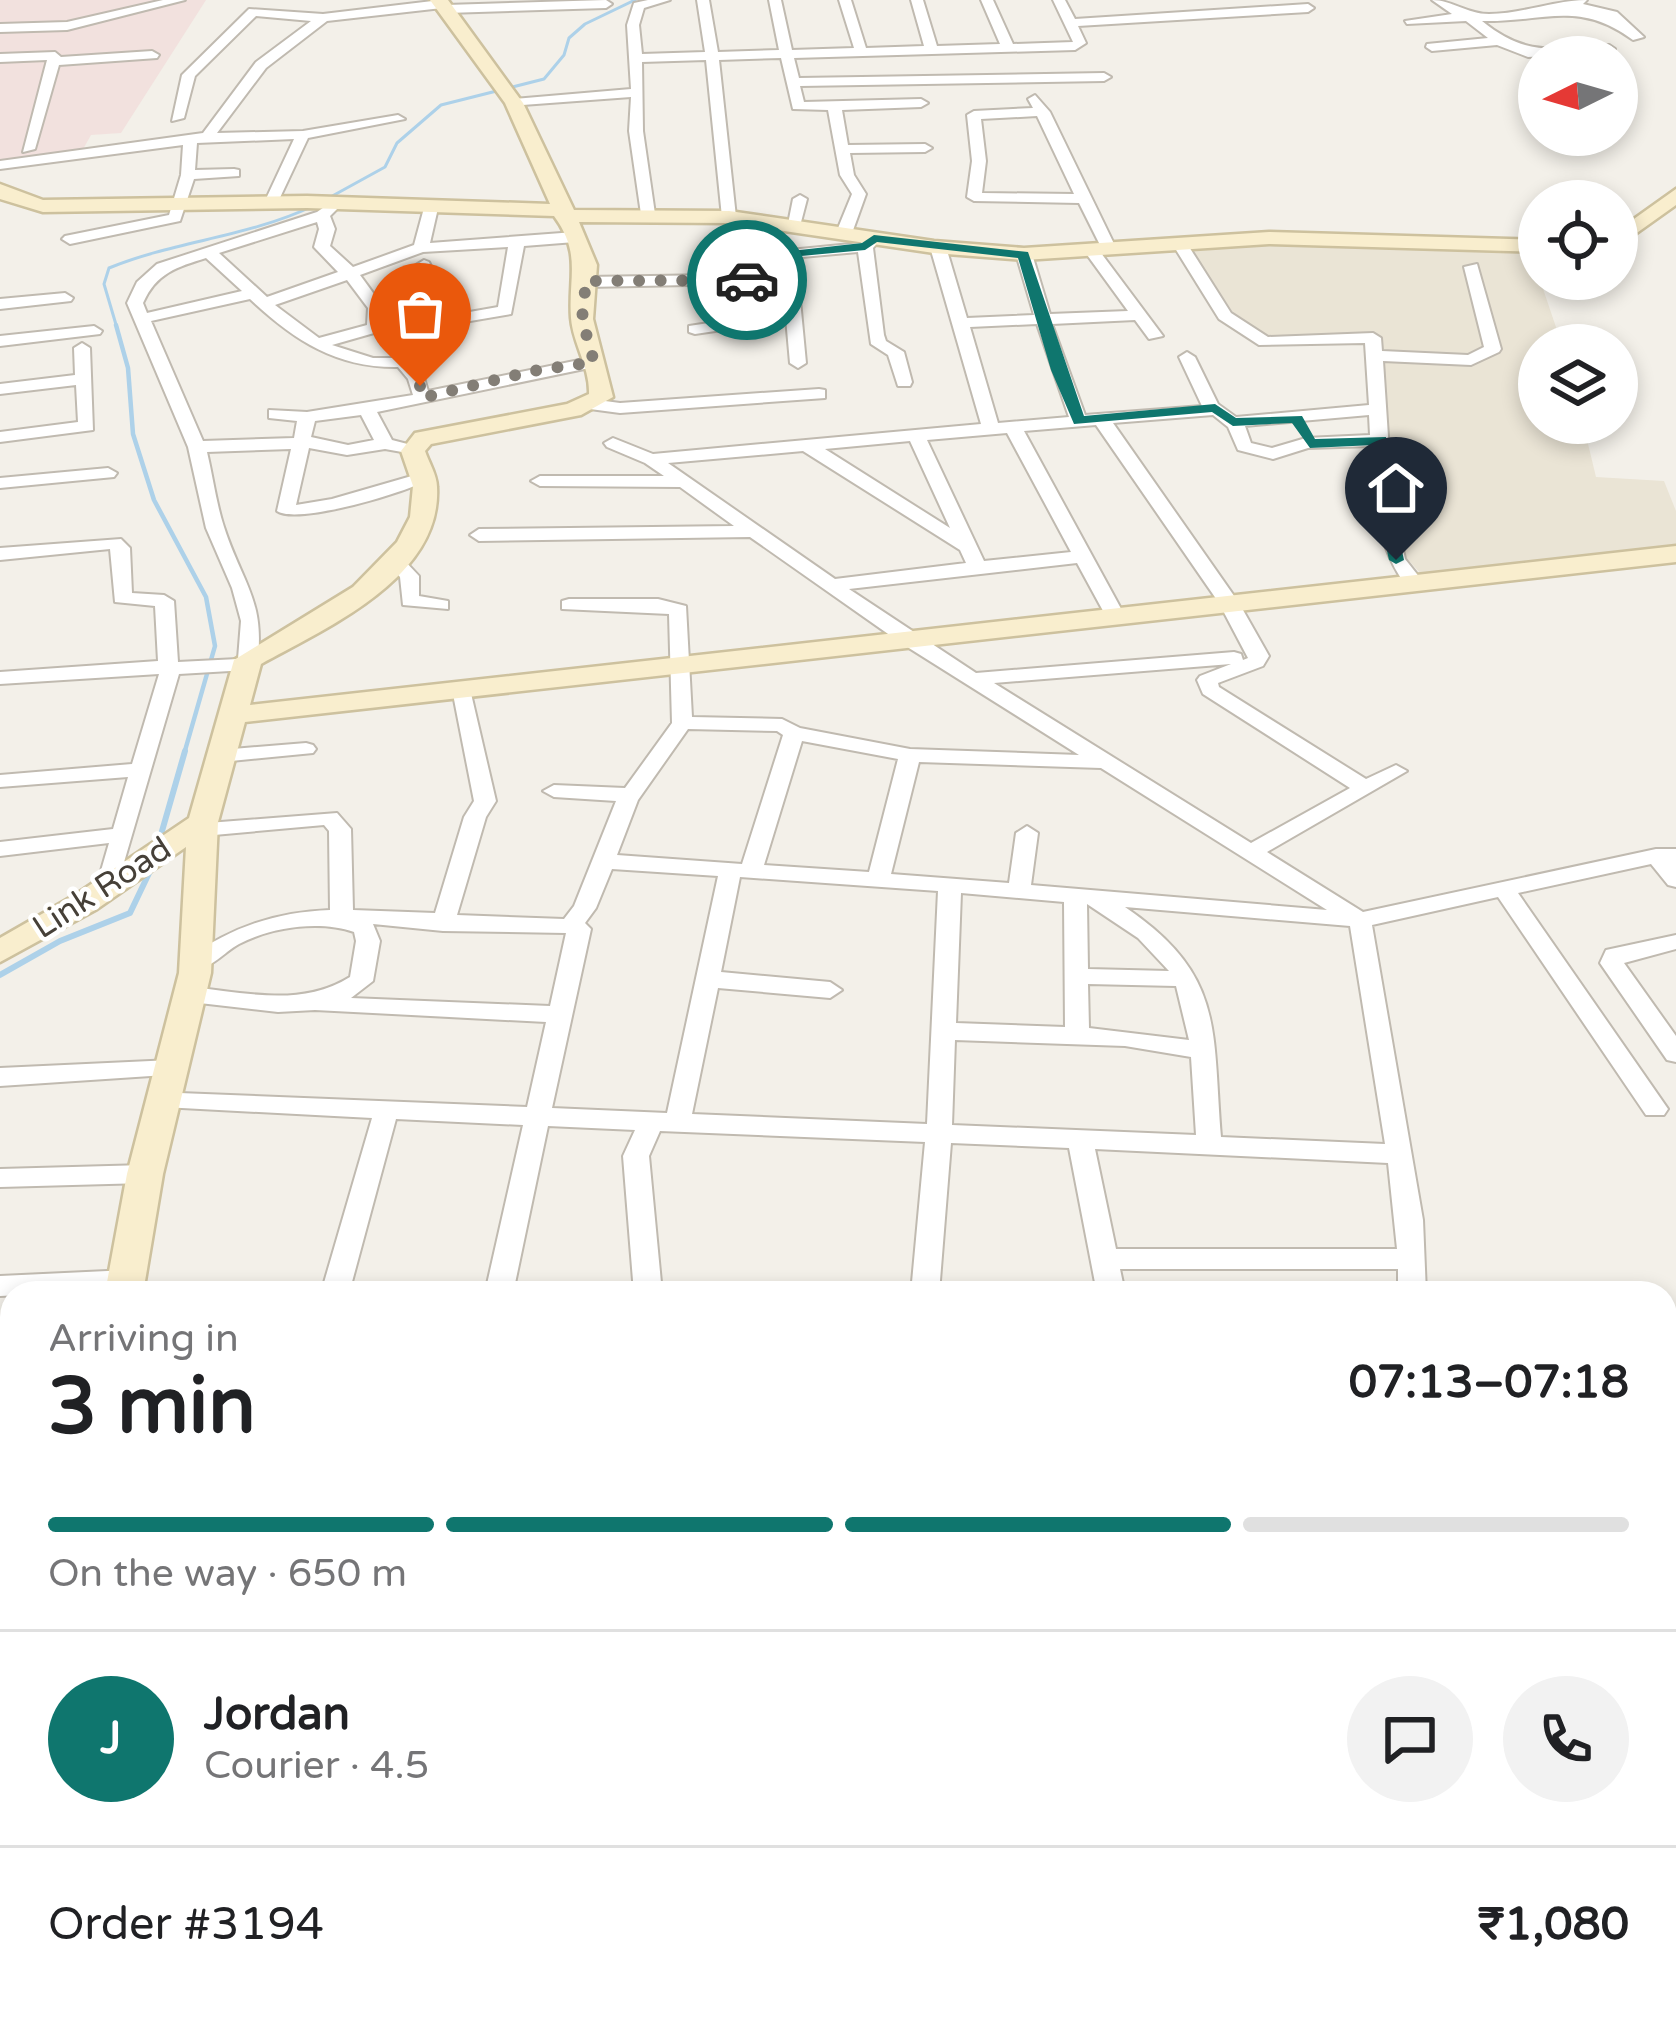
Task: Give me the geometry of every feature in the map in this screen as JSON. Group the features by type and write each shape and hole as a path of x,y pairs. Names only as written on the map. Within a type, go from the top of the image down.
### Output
{"street":[{"path":"0,28 60,26 179,0"},
{"path":"648,214 636,131 634,12 638,6 664,0"},
{"path":"703,0 714,55 729,217"},
{"path":"775,0 798,106 921,103"},
{"path":"845,0 861,51"},
{"path":"917,0 931,49"},
{"path":"987,0 1043,112 1101,251 1155,336"},
{"path":"637,58 1075,46 1080,43 1059,0"},
{"path":"1170,0 1194,34"},
{"path":"1438,0 1499,41 1518,48"},
{"path":"177,118 189,74 253,13 323,17 520,3 606,4"},
{"path":"1572,5 1577,25"},
{"path":"1412,21 1572,5 1613,15 1637,36"},
{"path":"445,8 541,17"},
{"path":"445,8 508,93 566,221 586,281 582,319 601,397 590,404"},
{"path":"1071,23 1308,8"},
{"path":"70,239 176,218 198,138 261,65 323,17"},
{"path":"60,26 90,33"},
{"path":"28,149 47,58 60,26"},
{"path":"0,58 102,58 134,49 112,41"},
{"path":"1432,47 1499,41"},
{"path":"795,82 1104,77"},
{"path":"508,93 638,92"},
{"path":"834,106 847,175 859,194 844,233"},
{"path":"1043,112 974,115 979,161 974,197 1082,200"},
{"path":"0,165 198,138 303,135 398,119"},
{"path":"272,201 303,135"},
{"path":"842,149 926,148"},
{"path":"188,176 234,172"},
{"path":"0,190 43,206 272,201 431,208 566,221 648,214 729,217 844,233 870,242"},
{"path":"1638,225 1676,195"},
{"path":"792,226 800,199"},
{"path":"128,1281 145,1174 196,963 197,829 248,662 251,621 215,528 197,447 135,303 143,285 162,267 323,206"},
{"path":"323,206 327,229 322,247 376,308 377,327"},
{"path":"431,208 422,256 425,275 456,307 457,319"},
{"path":"140,319 260,298 347,271 517,242 566,221"},
{"path":"798,363 790,279 795,253 870,242 938,242 1024,254 1269,238 1518,245"},
{"path":"316,344 377,327 505,311 517,242"},
{"path":"870,242 876,334 879,344 896,352 904,382"},
{"path":"938,242 992,428"},
{"path":"1181,245 1225,316 1265,342 1373,338 1383,496 1396,560 1414,583"},
{"path":"209,252 281,321 331,355 371,366 403,362 416,378 422,398"},
{"path":"1024,254 1078,421"},
{"path":"1374,356 1471,360 1493,350 1472,267"},
{"path":"586,281 790,279"},
{"path":"694,329 750,322 748,280"},
{"path":"650,302 652,281"},
{"path":"0,304 65,298"},
{"path":"961,323 1138,315"},
{"path":"0,341 94,332"},
{"path":"0,436 88,426 82,348"},
{"path":"1187,357 1215,408 1233,422 1244,446 1273,454 1310,443 1381,440"},
{"path":"274,415 307,417 367,409 532,371 594,362"},
{"path":"0,389 84,379"},
{"path":"307,417 286,512 337,507 390,484 423,438 590,404 620,408 819,394"},
{"path":"651,459 1215,408"},
{"path":"0,688 248,662 360,596 395,562 420,524 406,458 367,409"},
{"path":"1233,422 1376,409"},
{"path":"1297,418 1310,443"},
{"path":"1101,419 1229,603 1259,656"},
{"path":"1013,427 1115,616"},
{"path":"915,433 977,567"},
{"path":"197,447 323,442 406,458"},
{"path":"613,443 651,459 908,639 1360,920 1410,1220 1412,1281"},
{"path":"805,444 968,547"},
{"path":"0,483 108,473"},
{"path":"540,482 684,482"},
{"path":"479,535 754,531"},
{"path":"0,554 117,544 121,548 122,598 164,601 170,670 123,835 117,882"},
{"path":"232,715 1676,554"},
{"path":"832,585 1084,557"},
{"path":"395,562 409,576 410,601 441,605"},
{"path":"569,605 658,605 679,610 682,722 631,794 585,908 570,926"},
{"path":"974,680 1259,656"},
{"path":"1259,656 1256,662 1213,675 1208,680 1210,689 1365,788"},
{"path":"0,678 170,670"},
{"path":"443,924 475,817 485,801 462,689"},
{"path":"682,722 782,725 794,733 910,755 1107,762"},
{"path":"648,1281 636,1156 664,1122 740,870 794,733"},
{"path":"221,756 306,749"},
{"path":"878,880 910,755"},
{"path":"0,781 142,770"},
{"path":"1251,852 1396,771"},
{"path":"554,790 631,794"},
{"path":"197,829 329,818 340,829 343,920"},
{"name":"Link Road","path":"0,952 197,829"},
{"path":"1019,891 1027,832"},
{"path":"0,849 123,835"},
{"path":"603,861 1360,920 1666,856 1676,880"},
{"path":"927,1281 950,885"},
{"path":"1504,890 1655,1108"},
{"path":"1077,1036 1076,976 1086,896"},
{"path":"1086,896 1151,937 1187,979 1195,999 1209,1144"},
{"path":"318,1004 361,981 367,962 364,928 343,920"},
{"path":"196,963 229,938 265,925 343,920 580,929 501,1281"},
{"path":"1676,941 1614,955 1612,963 1676,1054"},
{"path":"1076,976 1187,979"},
{"path":"707,980 830,990"},
{"path":"190,995 285,1007 318,1004 562,1015"},
{"path":"944,1030 1077,1036 1200,1050"},
{"path":"0,1077 172,1067"},
{"path":"163,1098 534,1119 939,1131 1396,1154"},
{"path":"338,1281 386,1111"},
{"path":"1080,1138 1109,1281"},
{"path":"0,1178 145,1174"},
{"path":"1105,1259 1411,1258"}],"shaded area":[{"path":"0,0 206,0 121,133 91,135 82,151 0,160"},
{"path":"1258,243 1518,250 1518,300 1547,300 1555,324 1518,324 1518,444 1588,444 1596,477 1664,481 1676,511 1676,548 1422,575 1401,552 1383,410 1381,337 1341,333 1273,339 1238,320 1191,249"}],"waterway":[{"path":"325,200 385,167 397,143 441,105 544,79 564,55 569,38 585,24 635,0"},
{"path":"117,328 104,284 109,268 263,225 313,206"},
{"path":"116,325 128,368 133,434 154,500 206,597 215,646 184,754"},
{"path":"158,845 185,751"},
{"path":"0,975 60,941 130,913 151,869"}],"way so far":[{"path":"420,386 422,398 532,371 594,362 582,319 586,281 747,280"}],"route":[{"path":"747,280 790,279 795,253 865,247 874,238 1024,254 1078,421 1215,408 1233,422 1297,418 1310,443 1381,440 1383,496 1396,560"}]}
